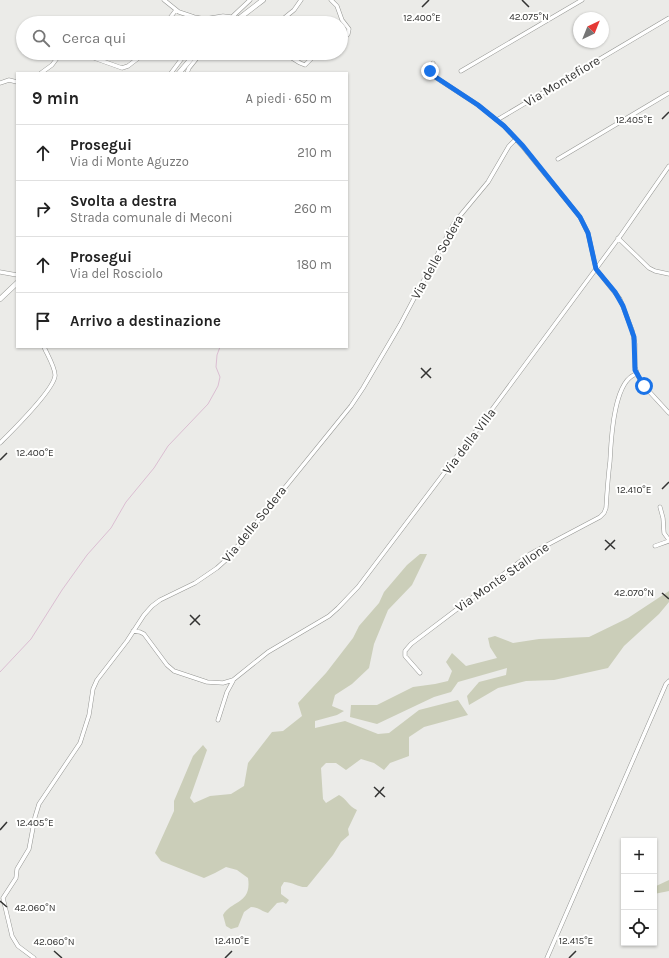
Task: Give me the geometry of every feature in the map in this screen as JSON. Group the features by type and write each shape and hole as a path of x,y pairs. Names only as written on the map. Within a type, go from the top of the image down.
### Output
{"street":[{"path":"164,0 176,10 190,16"},
{"path":"233,16 250,0"},
{"path":"242,16 262,0"},
{"path":"287,16 294,10 301,0"},
{"path":"331,0 335,4 340,16"},
{"path":"462,71 582,0"},
{"path":"171,16 176,10"},
{"name":"Via Montefiore","path":"497,120 669,18"},
{"path":"43,72 52,66 56,60"},
{"path":"99,60 121,68 127,67 136,60"},
{"path":"172,72 181,60"},
{"path":"180,72 190,60"},
{"path":"187,72 195,60"},
{"path":"295,60 304,65 309,60"},
{"path":"433,63 429,69 432,75 478,105 497,120 516,139 578,213 584,222 588,233 596,269 615,292 623,306 634,336 635,367 637,374 646,388 669,413"},
{"path":"0,83 9,80 16,82"},
{"path":"558,159 669,93"},
{"name":"Via delle Sodera","path":"1,897 16,878 17,869 29,849 39,804 80,743 88,721 94,686 127,642 144,615 155,604 191,585 217,568 227,559 351,406 400,325 456,220 488,182 509,146 516,139"},
{"name":"Via della Villa","path":"133,631 140,632 145,636 166,664 174,671 210,683 224,683 233,680 268,652 334,612 358,587 367,573 458,455 596,269 669,166"},
{"path":"618,238 649,268 669,274"},
{"path":"0,272 16,275"},
{"path":"0,299 16,284"},
{"path":"0,443 41,400 55,379 55,371 44,348"},
{"name":"Via Monte Stallone","path":"420,673 405,656 406,649 411,644 530,554 603,515 606,508 614,414 619,397 627,380 631,376 637,374"},
{"path":"656,546 669,540 663,531 663,517 660,508"},
{"name":"Via della Villa","path":"218,720 227,692 233,680"},
{"path":"547,958 666,684 669,681"},
{"path":"1,897 12,936 18,946 34,958"}],"green space":[{"path":"420,554 427,554 412,585 388,610 374,644 369,668 352,684 335,695 332,706 344,711 337,715 315,721 315,728 345,721 378,734 389,733 419,710 458,700 468,715 424,727 409,737 409,756 390,763 384,770 374,763 361,759 346,770 336,763 326,763 321,768 323,799 326,803 339,795 357,810 348,829 349,835 341,842 333,855 307,887 301,887 284,882 281,887 281,894 289,900 286,904 283,902 277,903 268,913 251,907 244,912 238,927 231,929 226,926 223,915 247,893 248,878 237,870 226,867 204,878 161,861 155,853 174,811 174,801 193,756 203,745 207,750 190,798 194,803 210,796 231,794 244,786 248,763 272,732 283,731 302,716 298,703 326,673 353,638 359,626 379,603 384,592 407,565"},
{"path":"669,591 669,602 659,614 624,646 608,668 554,680 526,681 498,688 469,705 467,696 479,682 506,675 507,668 458,682 451,692 434,697 377,724 350,717 351,705 377,705 413,687 448,681 452,671 446,662 452,653 466,666 497,658 490,647 488,638 495,636 513,643 539,639 589,637 628,618"},
{"path":"669,880 669,891 657,893 657,886"}],"waterway":[{"path":"0,672 31,639 62,590 87,555 111,528 126,502 154,468 168,446 208,404 218,386 220,377 216,367 217,355 220,348"}],"route":[{"path":"430,71 431,74 488,112 504,126 523,146 560,193 578,213 586,226 596,269 620,299 633,332 635,347 635,370 644,386"}]}
